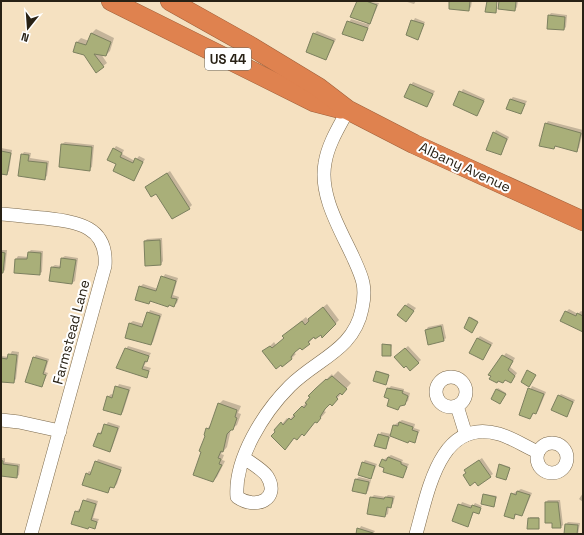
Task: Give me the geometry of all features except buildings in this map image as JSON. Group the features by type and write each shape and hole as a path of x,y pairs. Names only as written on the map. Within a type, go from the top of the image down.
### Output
{"highway":[{"name":"Albany Avenue","path":"111,1 314,102 348,110"},
{"name":"Albany Avenue","path":"170,1 312,83 348,110 414,144 583,221"}],"street":[{"path":"244,458 264,416 291,385 340,347 354,333 362,309 365,283 331,207 325,184 324,164 326,156 337,130 348,110"},
{"name":"Farmstead Lane","path":"1,214 78,223 96,234 105,249 105,266 31,534"},
{"path":"457,406 466,435"},
{"path":"1,420 19,422 60,432"},
{"path":"416,534 432,480 441,458 450,446 466,435 484,432 500,434 538,452"}]}
